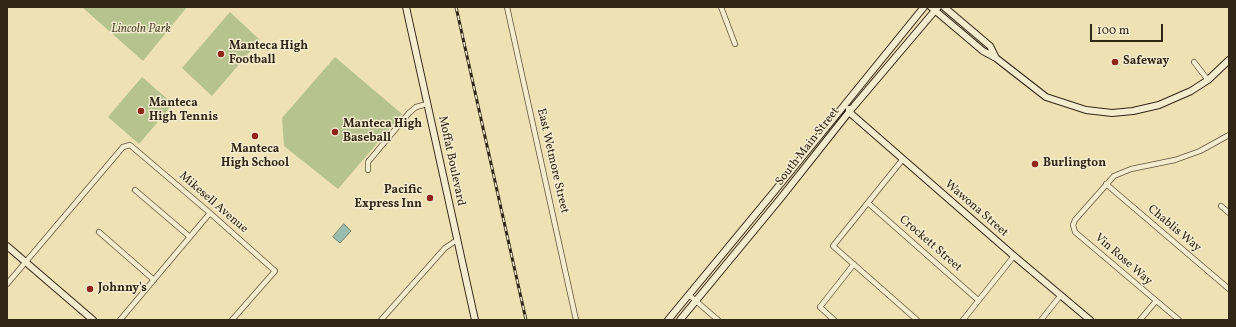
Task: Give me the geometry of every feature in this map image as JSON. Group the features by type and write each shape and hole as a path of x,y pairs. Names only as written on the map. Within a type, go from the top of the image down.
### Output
{"main road":[{"name":"Moffat Boulevard","path":"406,7 475,320"},
{"name":"South Main Street","path":"668,320 924,7"},
{"path":"944,7 990,46 996,58"},
{"name":"South Main Street","path":"680,320 935,8"},
{"path":"935,8 983,51 996,58 1046,97 1086,110 1112,113 1133,111 1159,105 1178,98 1208,80 1229,60"},
{"path":"849,112 849,107 860,91 861,84"},
{"name":"Wawona Street","path":"849,112 1014,256 1090,320"},
{"path":"773,193 780,199"},
{"path":"7,246 93,320"}],"street":[{"name":"East Wetmore Street","path":"507,7 576,320"},
{"path":"721,7 735,44"},
{"path":"1194,62 1208,80"},
{"path":"368,170 368,162 409,113 416,107 427,104"},
{"path":"1106,184 1120,172 1175,160 1200,151 1229,135"},
{"name":"Mikesell Avenue","path":"25,262 124,147 130,145 138,150 275,271 232,320"},
{"path":"903,159 833,246 917,320"},
{"name":"Vin Rose Way","path":"1106,184 1073,225 1075,232 1179,320"},
{"name":"Chablis Way","path":"1106,184 1229,289"},
{"path":"135,190 190,237"},
{"name":"Crockett Street","path":"868,203 978,300"},
{"path":"1221,206 1229,213"},
{"path":"120,320 210,213"},
{"path":"99,232 154,280"},
{"path":"381,320 445,248 457,240"},
{"path":"963,320 1014,256"},
{"path":"7,284 25,262"},
{"path":"834,320 820,307 854,264"},
{"path":"689,295 718,320"},
{"path":"1041,320 1061,295"},
{"path":"1140,320 1156,301"}],"green space":[{"name":"Lincoln Park","path":"82,7 187,7 143,61"},
{"name":"Manteca High Football","path":"230,12 260,40 212,96 182,68"},
{"name":"Manteca High Baseball","path":"335,57 402,114 338,189 284,146 282,118"},
{"name":"Manteca High Tennis","path":"142,77 173,104 139,144 108,117"}],"shaded area":[{"path":"344,224 351,231 340,243 333,237"}],"railway":[{"path":"456,7 526,320"}],"place":[{"name":"Manteca High Football","path":"221,54"},
{"name":"Safeway","path":"1115,62"},
{"name":"Manteca High Tennis","path":"141,111"},
{"name":"Manteca High Baseball","path":"335,132"},
{"name":"Manteca High School","path":"255,136"},
{"name":"Burlington","path":"1035,164"},
{"name":"Pacific Express Inn","path":"430,198"},
{"name":"Johnny's","path":"90,289"}]}
